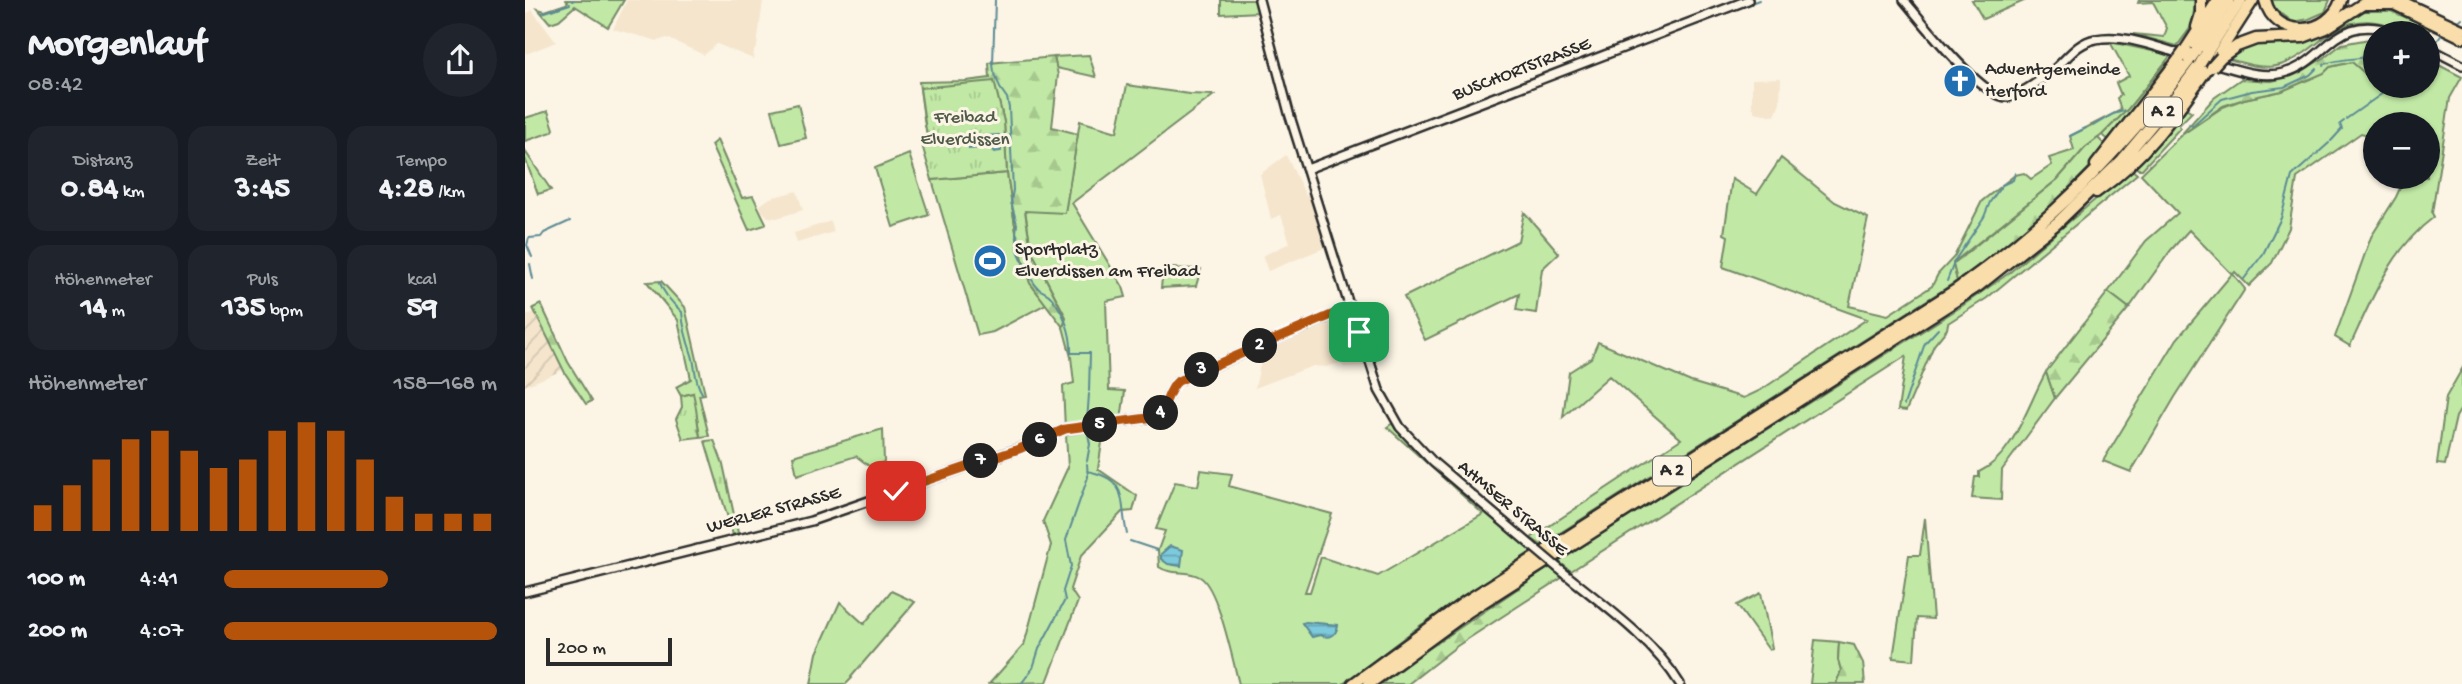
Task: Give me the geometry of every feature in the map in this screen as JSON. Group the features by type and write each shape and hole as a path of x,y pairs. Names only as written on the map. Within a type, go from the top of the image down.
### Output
{"highway":[{"path":"2201,0 2197,25 2205,54"},
{"path":"2205,54 2218,0"},
{"path":"2205,54 2229,0"},
{"path":"2198,63 2241,0"},
{"path":"2119,156 2142,108 2198,63 2253,0"},
{"path":"2265,0 2274,20 2285,27 2299,29 2330,18 2341,0"},
{"path":"2406,0 2426,16"},
{"path":"2205,54 2256,39 2295,38 2314,33 2363,4 2393,2 2462,35"},
{"path":"2119,156 2161,130 2202,76 2198,63"},
{"name":"A 2","path":"1353,684 1475,595 1994,263 2119,156 2160,116 2198,63"},
{"name":"A 2","path":"1369,684 1469,611 1950,306 2024,251 2075,206 2107,185 2119,156"}],"main road":[{"name":"AHMSER STRASSE","path":"1259,0 1307,169 1352,311 1379,390 1400,428 1433,463 1647,643 1679,684"},
{"name":"BUSCHORTSTRASSE","path":"1307,169 1748,0"},
{"path":"1904,0 1976,81 1991,93 2005,97 2016,94 2049,74 2077,47 2099,38 2118,38 2255,74 2273,75 2298,67 2334,38 2351,30 2363,29"},
{"path":"2440,54 2462,65"},
{"name":"WERLER STRASSE","path":"525,592 811,521 1019,449 1066,429 1155,417 1161,413 1170,390 1178,381 1352,311"}],"shaded area":[{"path":"627,0 763,0 753,59 717,44 704,55 667,38 658,41 613,29"},
{"path":"532,10 556,42 526,54 525,15"},
{"path":"1781,78 1780,102 1775,116 1754,112 1752,79"},
{"path":"1286,155 1306,196 1312,194 1329,246 1268,271 1262,256 1290,243 1281,215 1271,219 1260,174"},
{"path":"797,191 803,210 777,218 768,217 761,210 760,205 770,198"},
{"path":"831,221 834,232 797,243 794,233"},
{"path":"535,312 563,370 525,386 525,316"},
{"path":"1342,316 1351,327 1367,366 1344,367 1340,363 1326,367 1313,366 1255,388 1263,351"}],"green space":[{"path":"566,0 624,0 608,27 575,6 559,20 550,23 538,9 545,11 566,4"},
{"path":"1221,0 1256,0 1259,12 1221,14"},
{"path":"1972,0 2026,0 1983,19"},
{"path":"2139,0 2196,0 2191,27 2177,46 2133,34 2164,37 2167,28 2153,2 2138,3"},
{"path":"2272,0 2330,0 2325,12 2293,22 2274,8"},
{"path":"2386,9 2414,21 2352,23 2332,32 2293,60 2273,67 2226,58 2251,44 2310,39 2346,17 2364,11"},
{"path":"2363,40 2363,72 2352,62 2330,67 2324,73 2282,91 2223,106 2180,136 2214,98 2241,79 2272,81 2292,76 2342,44"},
{"path":"2110,42 2171,55 2128,109 2085,148 2058,179 1953,263 1957,281 1541,545 1531,538 1681,439 1609,376 1563,417 1569,372 1591,358 1598,342 1691,382 1744,398 1761,390 1867,319 1723,267 1728,236 1724,234 1732,179 1757,194 1781,158 1835,202 1868,218 1849,306 1888,315 1932,286 1938,274 1954,257 1982,201 2015,175 2024,173 2031,179 2052,165 2049,158 2074,150 2070,136 2121,110 2117,98 2121,95 2116,83 2129,76"},
{"path":"1089,55 1096,77 1056,68 1054,57"},
{"path":"1054,57 1058,75 1052,127 1078,134 1065,213 1025,211 1031,250 1066,318 1063,327 1030,283 1017,238 1007,173 1004,122 994,82 925,126 919,82 990,78 989,63"},
{"path":"2166,62 2168,64 2109,140 2102,135 2128,109"},
{"path":"2352,62 2363,72 2363,98 2440,98 2440,66 2462,77 2450,98 2440,162 2440,112 2363,112 2363,134 2297,178 2289,228 2272,263 2249,286 2235,272 2233,274 2245,289 2175,397 2131,472 2103,461 2177,339 2232,274 2189,230 2129,308 2108,292 2146,241 2178,213 2141,174 2180,136 2223,107 2244,99 2282,91 2324,73 2330,67"},
{"name":"Freibad Elverdissen","path":"994,81 1004,122 1007,173 932,180 921,141 927,137 920,88"},
{"path":"1127,85 1214,95 1072,203 1123,287 1126,297 1106,301 1109,390 1125,391 1121,420 1065,428 1063,386 1074,383 1063,327 1066,317 1031,250 1025,210 1065,212 1080,121 1117,132"},
{"path":"798,104 806,138 781,144 772,110"},
{"path":"2186,108 2192,112 2179,125 2180,128 2142,169 2134,166"},
{"path":"548,111 554,129 552,132 525,141 525,118"},
{"path":"2098,138 2105,145 2097,160 2045,212 1957,281 1953,264 2058,179 2085,148"},
{"path":"717,140 742,198 753,196 765,225 749,230 711,145"},
{"path":"525,151 551,190 538,194"},
{"path":"909,154 929,215 893,227 875,168"},
{"path":"2131,169 2137,174 1987,298 1948,323 1947,329 1934,345 1906,411 1898,410 1906,356 1571,571 1558,561 1959,308 2009,273"},
{"name":"Sportplatz Elverdissen am Freibad","path":"1007,173 1017,238 1030,283 1046,304 993,332 978,335 932,180"},
{"path":"2400,189 2436,189 2432,213 2434,217 2406,244 2395,259 2375,293 2350,346 2335,337 2371,237"},
{"path":"1524,212 1559,253 1542,269 1536,313 1516,310 1519,294 1425,340 1404,297 1518,241"},
{"path":"1163,268 1201,269 1196,286 1161,288"},
{"path":"661,281 685,307 705,394 699,395 709,436 700,437 697,417 688,412 693,393 681,396 676,387 691,379 678,320 647,282"},
{"path":"2108,292 2129,308 2055,398 2046,372"},
{"path":"541,304 568,362 592,401 586,404 565,373 533,308"},
{"path":"2462,369 2462,407 2456,417 2445,465 2437,464 2446,397"},
{"path":"2046,372 2055,398 2002,470 2001,500 1972,498 1975,477 1979,477 1979,472 2002,454 2011,442"},
{"path":"693,393 700,437 683,439 676,419 682,407 681,396"},
{"path":"1393,423 1416,451 1532,551 1421,625 1343,684 1239,684 1219,609 1207,584 1190,573 1159,567 1158,550 1165,531 1156,529 1175,482 1198,486 1201,470 1232,474 1229,486 1332,514 1305,592 1310,592 1321,557 1378,576 1483,514 1387,427"},
{"path":"883,429 884,462 869,466 856,456 797,475 793,456"},
{"path":"1104,429 1098,469 1137,496 1133,511 1122,512 1081,556 1070,589 1078,601 1047,682 989,684 1024,645 1051,545 1043,521 1068,467 1066,435"},
{"path":"714,440 723,464 738,533 733,535 705,441"},
{"path":"1925,518 1933,619 1917,618 1914,660 1893,658 1909,555 1920,555"},
{"path":"1551,566 1563,577 1457,646 1408,684 1381,684 1418,656"},
{"path":"891,591 915,602 852,678 846,684 811,684 817,653 840,602 864,624"},
{"path":"1761,593 1772,648 1769,650 1737,605"},
{"path":"1815,640 1839,642 1838,660 1841,670 1836,684 1810,684"},
{"path":"1839,642 1854,645 1863,663 1865,684 1836,684 1841,670 1838,660"}],"water":[{"path":"999,135 1001,151 994,152 991,147 969,149 968,137"},
{"path":"1170,546 1183,550 1181,566 1168,564 1161,559 1161,554"},
{"path":"1302,623 1338,625 1332,636 1312,637"}],"waterway":[{"path":"994,72 995,0"},
{"path":"1713,17 1759,0"},
{"path":"542,13 570,4"},
{"path":"2456,23 2462,18"},
{"path":"2440,37 2443,33"},
{"path":"2324,65 2334,61 2363,58"},
{"path":"2189,124 2192,126 2222,99 2252,91 2284,87 2310,75 2317,68"},
{"path":"995,74 1009,108 1013,190 1011,202 1017,224 1018,249 1036,285 1050,296 1060,310 1069,331 1071,353 1090,353 1089,391"},
{"path":"1510,95 1561,75"},
{"path":"1452,117 1506,97"},
{"path":"2346,119 2376,98"},
{"path":"2093,126 2124,111"},
{"path":"1433,124 1448,119"},
{"path":"2331,141 2342,129 2340,124 2344,121"},
{"path":"1372,148 1426,127"},
{"path":"2070,136 2086,128"},
{"path":"2244,279 2263,254 2281,218 2292,176 2329,143"},
{"path":"1335,162 1367,150"},
{"path":"1947,281 1955,260 1984,217 1990,202 2002,185 2013,180 2015,173"},
{"path":"532,257 527,245 529,238 541,237 570,221"},
{"path":"530,264 533,279"},
{"path":"660,283 666,295 682,312 696,379 702,393"},
{"path":"1904,405 1925,343 1938,329"},
{"path":"1087,422 1089,394"},
{"path":"1087,429 1090,444 1087,461"},
{"path":"1021,684 1033,668 1039,649 1065,600 1063,591 1071,566 1066,540 1088,477 1087,464"},
{"path":"1087,471 1101,475 1116,486 1120,493 1127,534"},
{"path":"1130,541 1157,550"}],"place":[{"name":"Adventgemeinde Herford","path":"1960,81"},
{"name":"Sportplatz Elverdissen am Freibad","path":"990,261"}],"route":[{"path":"896,491 1019,449 1065,429 1155,417 1163,410 1170,390 1178,381 1351,307 1359,332"}]}
